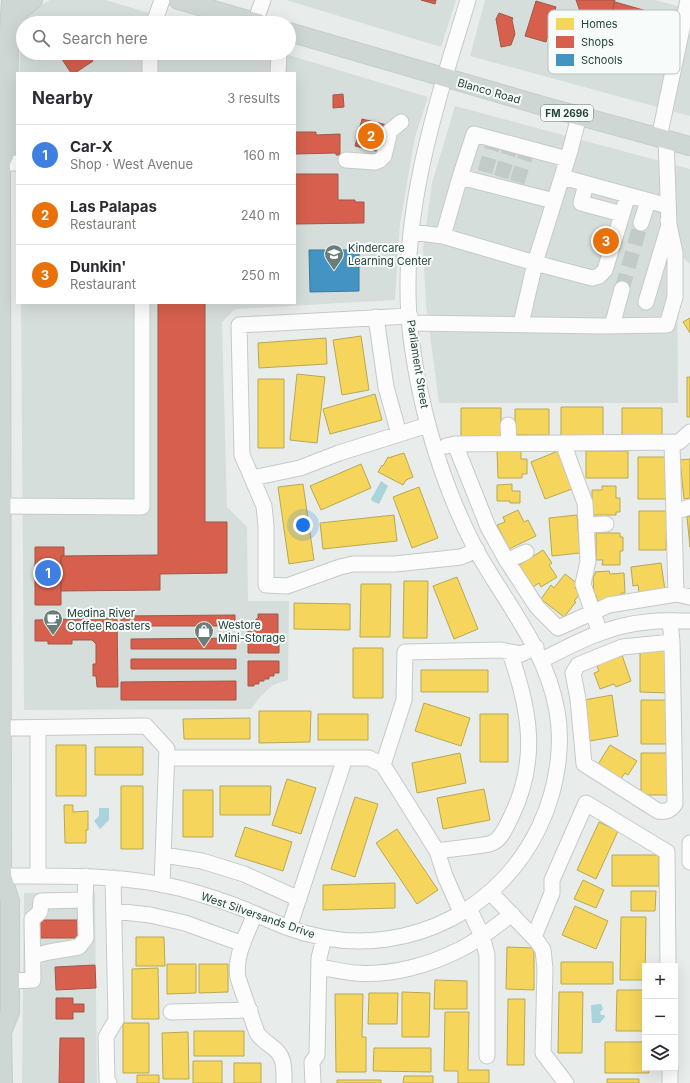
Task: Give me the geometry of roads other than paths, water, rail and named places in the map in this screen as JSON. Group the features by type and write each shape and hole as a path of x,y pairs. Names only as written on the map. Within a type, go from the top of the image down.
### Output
{"main road":[{"path":"3,1083 1,1029 10,1012 10,901 1,878 0,370 6,162 8,146 9,32 11,0"},
{"path":"17,16 20,10 33,0"},
{"path":"178,0 233,16"},
{"path":"9,32 16,18"},
{"name":"Blanco Road","path":"296,34 444,78 690,146"}],"street":[{"path":"156,16 162,0"},
{"path":"259,16 263,0"},
{"name":"Parliament Street","path":"468,0 444,78 420,173 412,232 409,284 412,345 420,395 434,448 456,509 476,550 536,647 542,660"},
{"path":"680,43 688,0"},
{"path":"150,60 150,72"},
{"path":"278,72 279,60"},
{"path":"646,302 669,225 662,139 674,74"},
{"path":"521,324 535,263 562,177 579,116"},
{"path":"346,160 375,162 380,160 384,156 390,131 401,122"},
{"path":"443,236 474,134 510,147 567,160"},
{"path":"460,177 484,178 516,186 554,201"},
{"path":"476,550 461,557 395,564 353,564 340,567 288,586 266,585 266,526 264,506 242,455 240,325 393,316 410,319 521,324 612,326 667,325 676,296 675,253 668,213 648,201 562,177"},
{"path":"586,184 581,203 622,214"},
{"path":"412,232 443,236 592,278 599,276 605,270 628,195"},
{"path":"641,223 648,201"},
{"path":"612,326 622,289"},
{"path":"1,506 142,507 142,304"},
{"path":"376,317 386,387 399,434"},
{"path":"252,478 300,468 339,453 428,425"},
{"path":"508,425 509,444"},
{"path":"434,448 455,444 679,442 690,432"},
{"path":"455,444 488,527 507,561 537,607 558,628 609,605 683,596 674,512 672,442"},
{"path":"563,443 585,503 588,561 583,584 600,633"},
{"path":"674,512 690,507"},
{"path":"586,525 606,524"},
{"path":"507,561 526,552"},
{"path":"670,621 672,642 675,804 666,812 658,811 584,764 578,699 572,673 578,665 622,647 672,642"},
{"path":"542,660 600,633 642,623 690,621"},
{"path":"383,764 404,700 405,652 501,650 521,654 536,647"},
{"path":"437,851 492,843 503,834 519,802 527,769 530,743 523,693 510,653"},
{"name":"West Silversands Drive","path":"1,878 86,876 132,880 179,888 226,902 289,928 324,938 359,941 387,939 428,929 465,910 490,892 513,869 525,853 539,828 552,796 559,744 558,713 542,660"},
{"path":"1,728 146,726 167,749 162,885"},
{"path":"38,728 38,876"},
{"path":"559,744 582,745"},
{"path":"167,758 369,758 383,764 437,851 445,876 482,936 487,955 487,1056"},
{"path":"289,928 345,758"},
{"path":"534,937 552,894 552,880 586,803 667,852 668,963"},
{"path":"690,843 690,862"},
{"path":"163,855 202,861 244,874 299,899"},
{"path":"33,956 79,946 86,938 86,876"},
{"path":"109,1083 107,1080 106,1037 116,1020 113,878"},
{"path":"490,892 534,937 543,950 545,968 543,1053 566,1083"},
{"path":"10,981 33,980 32,919 40,912 41,901 86,900"},
{"path":"114,911 185,923 243,944"},
{"path":"255,914 243,944 237,969 238,978 257,1033 262,1040 273,1047 281,1055 284,1066 284,1083"},
{"path":"319,967 356,973 385,972 413,968 437,960 462,949 512,914"},
{"path":"313,1083 312,1062 317,1055 319,958 324,938"},
{"path":"172,1012 250,1010"},
{"path":"670,1071 670,1083"}],"water":[{"path":"381,481 388,486 379,504 371,499"},
{"path":"99,808 109,808 109,820 100,829 94,821 99,816"},
{"path":"601,1004 603,1009 600,1012 601,1015 604,1015 605,1017 600,1023 592,1023 591,1005"}],"tunnel":[{"path":"485,172 493,144"},
{"path":"501,177 510,149"},
{"path":"517,182 526,154"},
{"path":"622,289 641,223"}],"place":[{"name":"Las Palapas","path":"371,136"},
{"name":"Dunkin'","path":"606,241"},
{"name":"Kindercare Learning Center","path":"334,271"},
{"name":"Car-X","path":"48,573"},
{"name":"Medina River Coffee Roasters","path":"53,636"},
{"name":"Westore Mini-Storage","path":"204,648"}]}
